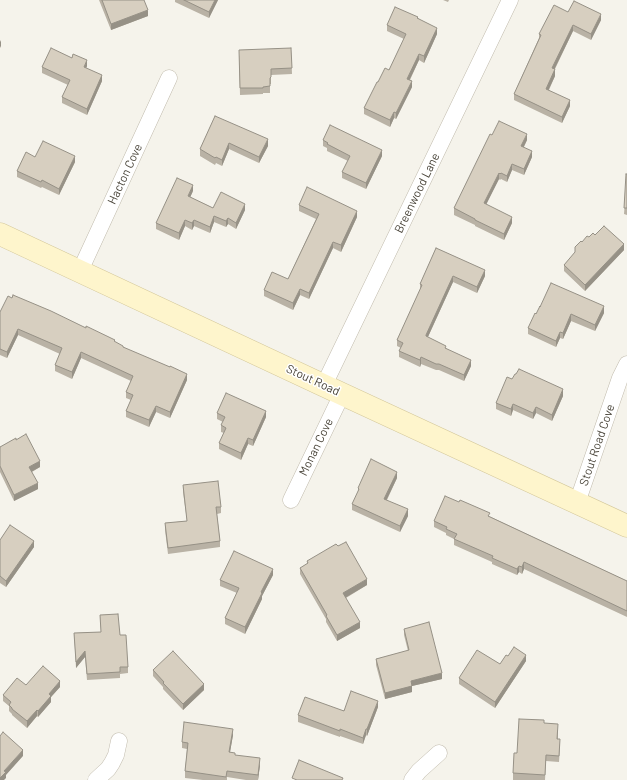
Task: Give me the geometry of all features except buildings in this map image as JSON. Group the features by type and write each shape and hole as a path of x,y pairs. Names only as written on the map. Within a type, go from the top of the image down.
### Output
{"street":[{"name":"Breenwood Lane","path":"333,390 510,0"},
{"name":"Hacton Cove","path":"80,271 169,78"},
{"name":"Stout Road","path":"0,234 627,526"},
{"name":"Stout Road Cove","path":"578,503 620,378 627,364"},
{"name":"Monan Cove","path":"291,500 333,390"},
{"path":"96,780 108,770 116,755 119,741"},
{"path":"412,780 419,771 439,753"}]}
